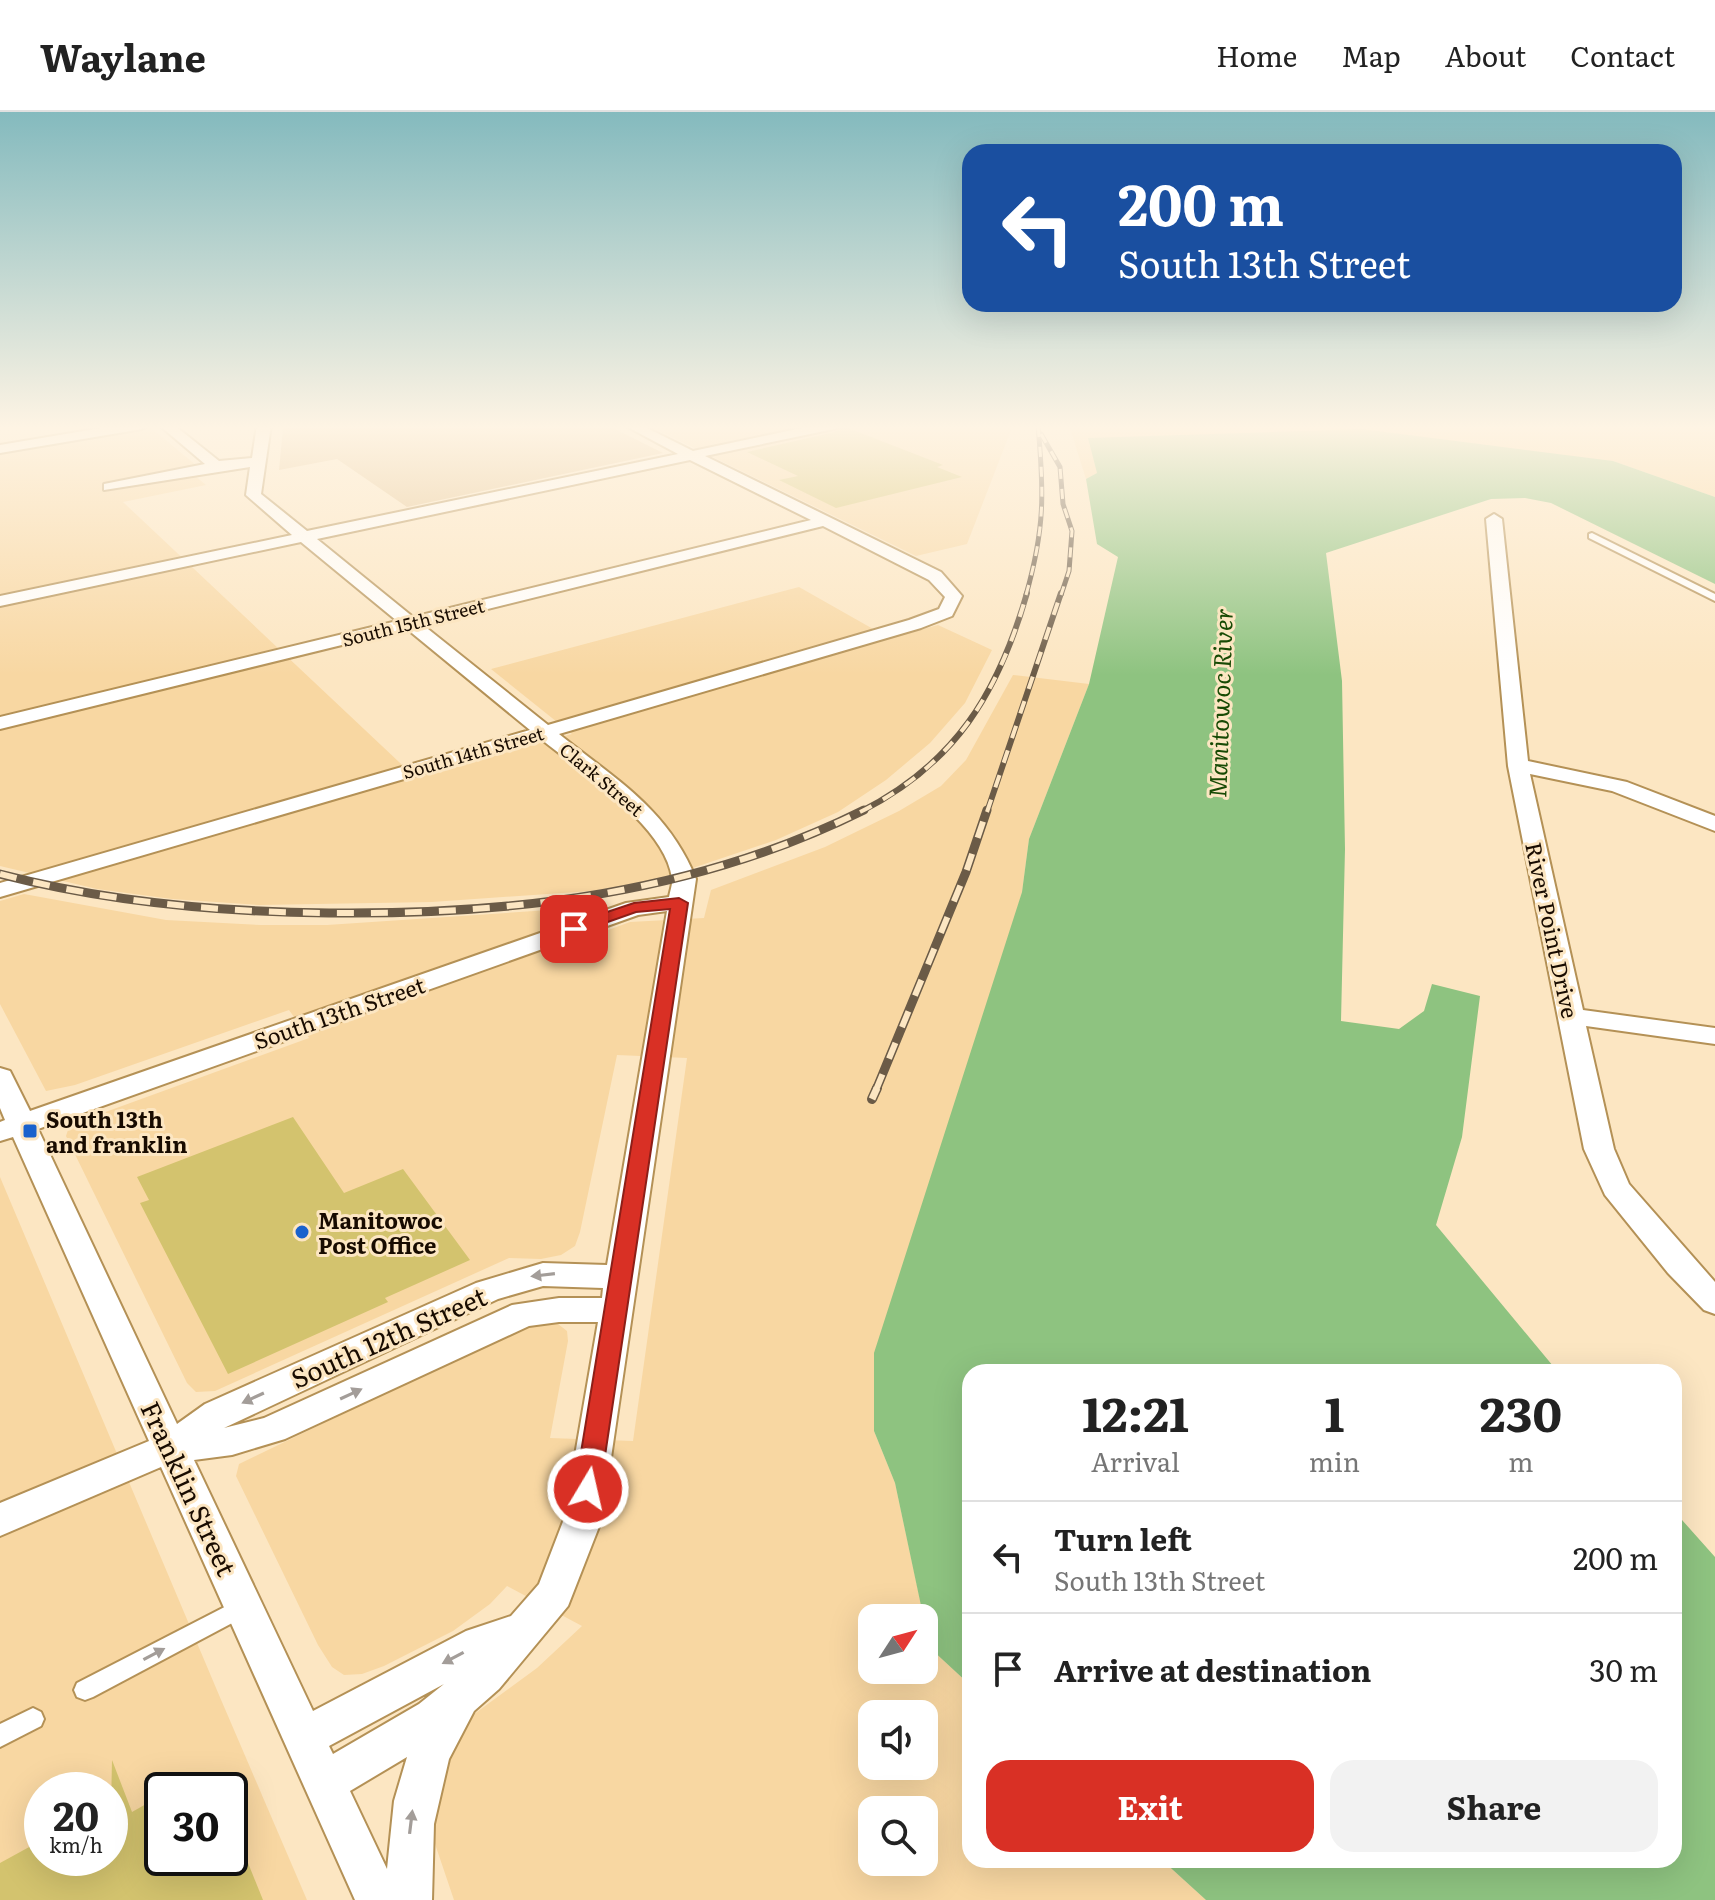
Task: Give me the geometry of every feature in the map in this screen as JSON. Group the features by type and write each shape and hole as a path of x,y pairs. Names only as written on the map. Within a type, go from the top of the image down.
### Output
{"street":[{"name":"Clark Street","path":"269,508 643,812 672,848 684,879 679,903"},
{"path":"0,601 435,508"},
{"path":"800,508 826,521"},
{"name":"River Point Drive","path":"1494,519 1518,766 1599,1149 1616,1188 1679,1265 1715,1302"},
{"name":"South 14th Street","path":"0,890 915,624 946,612 954,596 935,576 826,521"},
{"name":"South 15th Street","path":"0,723 826,521"},
{"path":"1518,766 1603,780 1645,793 1715,824"},
{"path":"409,1900 410,1830 416,1787 439,1731 459,1701 502,1658 554,1594 583,1519 679,903"},
{"name":"South 13th Street","path":"11,1128 634,908 679,903"},
{"path":"1571,1016 1715,1036"},
{"name":"Franklin Street","path":"0,1077 11,1128 171,1448 378,1900"},
{"name":"South 12th Street","path":"0,1520 171,1448 217,1414 514,1281 556,1274 618,1294"},
{"name":"South 12th Street","path":"171,1448 232,1441 259,1434 524,1314 618,1294"},
{"path":"304,1738 480,1644 525,1629"},
{"path":"324,1783 459,1701"}],"lane":[{"path":"1592,536 1715,598"},
{"path":"368,1345 388,1376"},
{"path":"85,1690 244,1606"},
{"path":"0,1736 33,1719"}],"shaded area":[{"path":"0,508 130,508 416,778 572,734 491,669 799,587 889,638 938,625 992,650 965,703 930,743 886,780 838,812 776,840 657,880 591,891 432,902 259,905 172,899 97,889 0,866"},
{"path":"818,508 981,508 967,544 916,556"},
{"path":"1013,675 1089,684 1029,839 1022,892 874,1431 895,1483 921,1604 858,1604 858,1684 938,1684 938,1655 962,1678 962,1868 1171,1868 1206,1900 454,1900 432,1835 431,1797 466,1720 537,1668 582,1626 507,1586 490,1604 453,1631 384,1666 362,1674 344,1675 332,1667 318,1645 236,1476 239,1464 539,1321 558,1324 567,1331 568,1341 550,1438 633,1441 687,1058 617,1055 575,1246 561,1255 541,1259 509,1258 215,1391 196,1392 187,1383 66,1136 69,1127 78,1122 309,1038 289,1010 75,1085 46,1091 0,1004 0,901 24,894 166,920 261,925 327,925 549,910 581,940 630,922 704,918 711,890 825,847 899,811 941,786 966,760"},
{"path":"0,1177 219,1695 307,1900 0,1900"}],"water":[{"name":"Manitowoc River","path":"1091,508 1462,508 1326,553 1342,681 1345,849 1341,1021 1399,1029 1424,1011 1432,984 1480,996 1462,1137 1436,1225 1551,1364 962,1364 962,1678 938,1655 938,1604 921,1604 895,1483 874,1431 874,1353 1022,892 1029,839 1089,684 1118,557 1097,544"},
{"path":"1562,508 1715,508 1715,584"},
{"path":"1682,1520 1715,1557 1715,1900 1206,1900 1171,1868 1682,1868"}],"building":[{"name":"Manitowoc Post Office","path":"293,1117 344,1193 403,1169 470,1260 385,1298 388,1302 228,1374 140,1203 149,1200 137,1177"},
{"path":"128,1802 132,1812 144,1805 144,1876 248,1876 248,1863 263,1900 0,1900 0,1863 24,1850 24,1876 128,1876"}],"railway":[{"path":"1026,595 1037,550 1041,508"},
{"path":"1061,595 1069,571 1072,531 1064,508"},
{"path":"862,811 922,772 968,722 1002,663 1027,593"},
{"path":"987,812 1061,593"},
{"path":"876,1090 966,872 987,810"},
{"path":"0,874 81,892 205,908 329,913 467,909 536,903 670,880 801,838 862,811"},
{"path":"872,1099 877,1088"}],"place":[{"name":"South 13th and franklin","path":"30,1131"},
{"name":"Manitowoc Post Office","path":"302,1232"}],"route":[{"path":"574,929 634,908 679,903 588,1489"}]}
